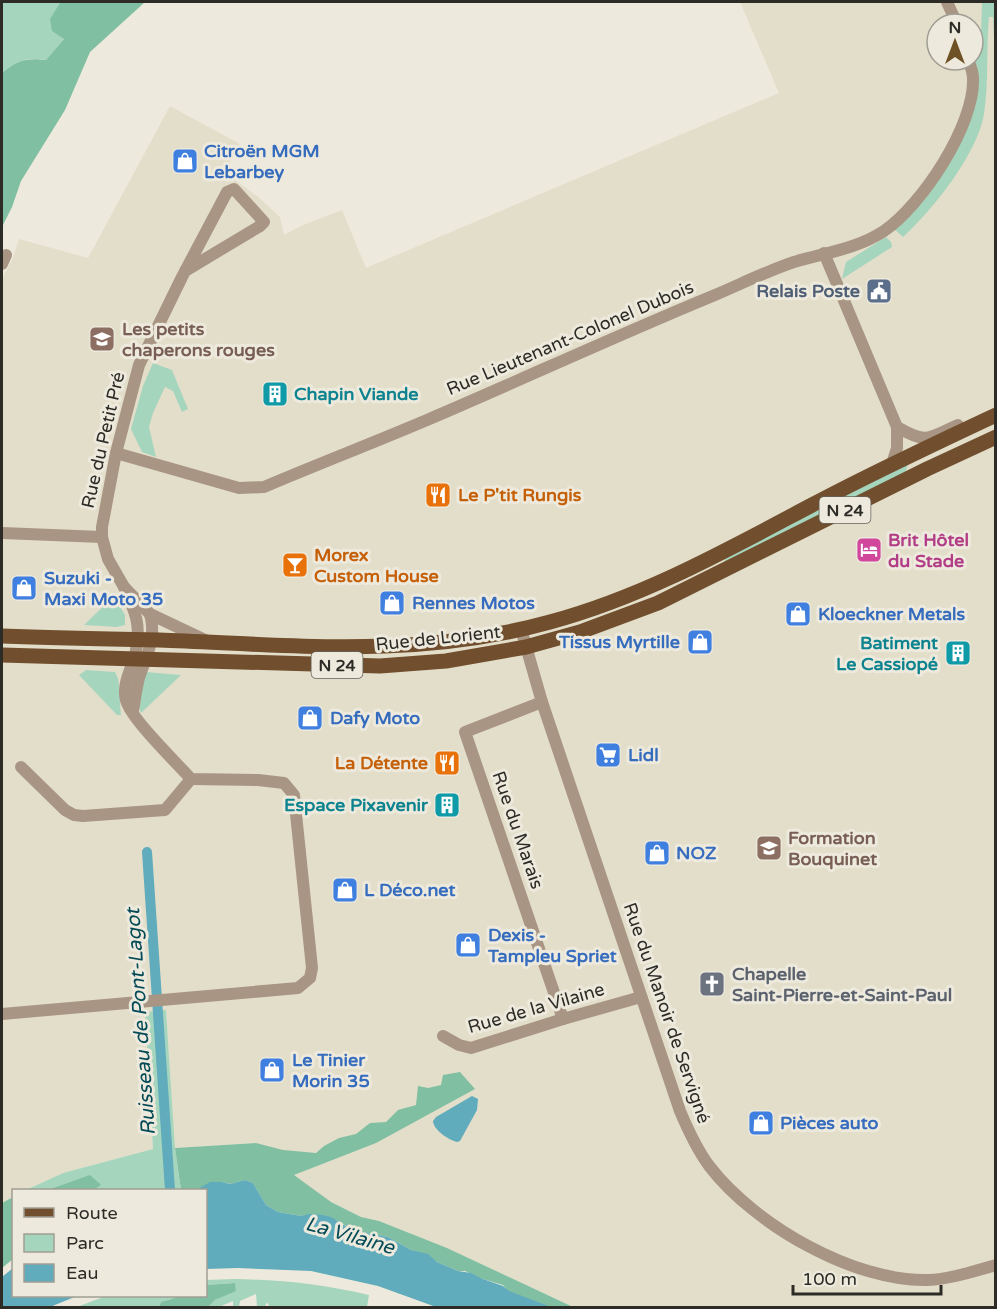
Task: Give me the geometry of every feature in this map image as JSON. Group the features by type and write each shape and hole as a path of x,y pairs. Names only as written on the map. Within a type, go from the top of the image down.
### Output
{"main road":[{"name":"Rue de Lorient","path":"2,636 348,648 434,644 548,623 610,603 715,558 892,464 996,413"},
{"name":"Rue de Lorient","path":"2,655 380,666 446,661 526,647 580,632 658,603 908,478 996,437"},
{"path":"348,648 348,665"}],"street":[{"name":"Rue Lieutenant-Colonel Dubois","path":"116,453 239,488 264,487 427,420 790,264 852,247 884,231 916,200 944,162 960,130 968,105 973,79 972,72"},
{"name":"Rue du Petit Pré","path":"136,640 138,619 124,587 112,568 102,537 103,514 116,453 140,365 185,271 227,192 234,189 264,222 185,271"},
{"path":"824,253 897,427 897,448 892,464"},
{"name":"Rue de Lorient","path":"897,427 916,438 926,439 989,411 996,413"},
{"path":"908,478 911,455"},
{"path":"2,533 102,537"},
{"path":"715,558 719,573"},
{"name":"Rue du Petit Pré","path":"124,587 150,614 212,644"},
{"path":"2,1014 298,988 310,978 312,968 294,795 284,783 191,778 144,728 126,700 126,691 127,678 152,640 150,614"},
{"name":"Rue du Manoir de Servigné","path":"521,629 542,702 680,1110 691,1137 709,1166 745,1204 792,1237 861,1270 889,1278 931,1280 996,1265"},
{"path":"136,640 140,658"},
{"name":"Rue du Marais","path":"542,702 465,732 563,1019"},
{"path":"21,767 65,810 74,815 83,816 165,810 191,778"},
{"name":"Rue de la Vilaine","path":"443,1036 459,1045 471,1048 641,997"}],"shaded area":[{"path":"740,2 995,2 995,1307 573,1307 447,1248 379,1221 361,1217 331,1202 283,1174 256,1143 175,1148 166,1010 146,1027 153,1149 63,1173 28,1189 12,1189 12,1198 2,1203 2,279 19,239 88,258 170,106 240,144 224,172 257,196 280,217 284,235 342,210 366,268 779,93"}],"green space":[{"path":"2,2 76,2 60,4 64,39 46,60 22,61 2,73"},
{"path":"145,2 90,52 65,110 21,181 2,227 2,73 23,61 46,60 64,39 52,31 50,19 60,3"},
{"path":"982,2 995,2 995,60 993,17 989,17 986,102 980,129 963,163 940,197 903,237 893,228 935,185 978,72 985,72 985,12 982,12"},
{"path":"886,237 892,247 842,279 846,262"},
{"path":"153,363 172,370 188,409 182,412 173,391 165,387 149,427 156,457 142,452 131,429 143,386"},
{"path":"908,464 905,474 724,562 727,555"},
{"path":"114,596 125,615 125,625 117,627 84,625"},
{"path":"86,670 115,672 119,687 121,715 117,715 79,675"},
{"path":"146,672 181,675 141,713 138,703"},
{"path":"166,1010 175,1148 181,1189 28,1189 63,1173 153,1149 145,1012"},
{"path":"460,1072 475,1089 376,1143 294,1175 331,1202 361,1217 379,1221 447,1248 573,1307 545,1306 508,1291 503,1285 437,1262 428,1255 411,1250 388,1237 352,1230 323,1215 301,1216 278,1212 266,1205 253,1183 245,1180 230,1184 222,1182 199,1189 181,1189 175,1148 256,1143 283,1150 316,1153 339,1138 356,1134 370,1123 386,1122 398,1110 416,1105 418,1086 428,1088 441,1085 443,1075"},
{"path":"90,1175 101,1185 95,1189 51,1189"},
{"path":"12,1198 12,1260 2,1268 2,1203"},
{"path":"207,1280 269,1280 302,1283 369,1295 367,1307 270,1308 267,1302 265,1307 257,1307 256,1294 240,1301 239,1307 233,1307 233,1301 219,1307 208,1307 215,1300 236,1290 234,1283 207,1285"},
{"path":"235,1283 236,1291 215,1300 208,1307 159,1307 161,1302 178,1297 207,1297 207,1285"},
{"path":"103,1297 178,1297 161,1302 159,1307 74,1308"}],"water":[{"path":"472,1096 478,1099 477,1110 460,1141 453,1141 445,1137 438,1131 433,1121"},
{"name":"La Vilaine","path":"245,1180 253,1183 266,1205 278,1212 301,1216 310,1214 331,1217 352,1230 388,1237 411,1250 428,1254 437,1262 458,1271 471,1273 551,1307 436,1307 378,1286 311,1271 207,1269 207,1189 198,1189 210,1182 230,1184"},
{"path":"12,1269 12,1297 75,1297 50,1307 2,1307 2,1277"}],"waterway":[{"name":"Ruisseau de Pont-Lagot","path":"147,852 170,1189"}],"place":[{"name":"Citroën MGM Lebarbey","path":"185,161"},
{"name":"Relais Poste","path":"879,291"},
{"name":"Les petits chaperons rouges","path":"102,339"},
{"name":"Chapin Viande","path":"275,394"},
{"name":"Le P'tit Rungis","path":"438,495"},
{"name":"Brit Hôtel du Stade","path":"869,550"},
{"name":"Morex Custom House","path":"295,565"},
{"name":"Suzuki - Maxi Moto 35","path":"24,588"},
{"name":"Rennes Motos","path":"392,603"},
{"name":"Kloeckner Metals","path":"798,614"},
{"name":"Tissus Myrtille","path":"700,642"},
{"name":"Batiment Le Cassiopé","path":"958,653"},
{"name":"Dafy Moto","path":"310,718"},
{"name":"Lidl","path":"608,755"},
{"name":"La Détente","path":"447,763"},
{"name":"Espace Pixavenir","path":"447,805"},
{"name":"Formation Bouquinet","path":"769,848"},
{"name":"NOZ","path":"657,853"},
{"name":"L Déco.net","path":"345,890"},
{"name":"Dexis - Tampleu Spriet","path":"468,945"},
{"name":"Chapelle Saint-Pierre-et-Saint-Paul","path":"712,984"},
{"name":"Le Tinier Morin 35","path":"272,1070"},
{"name":"Pièces auto","path":"761,1123"}]}
